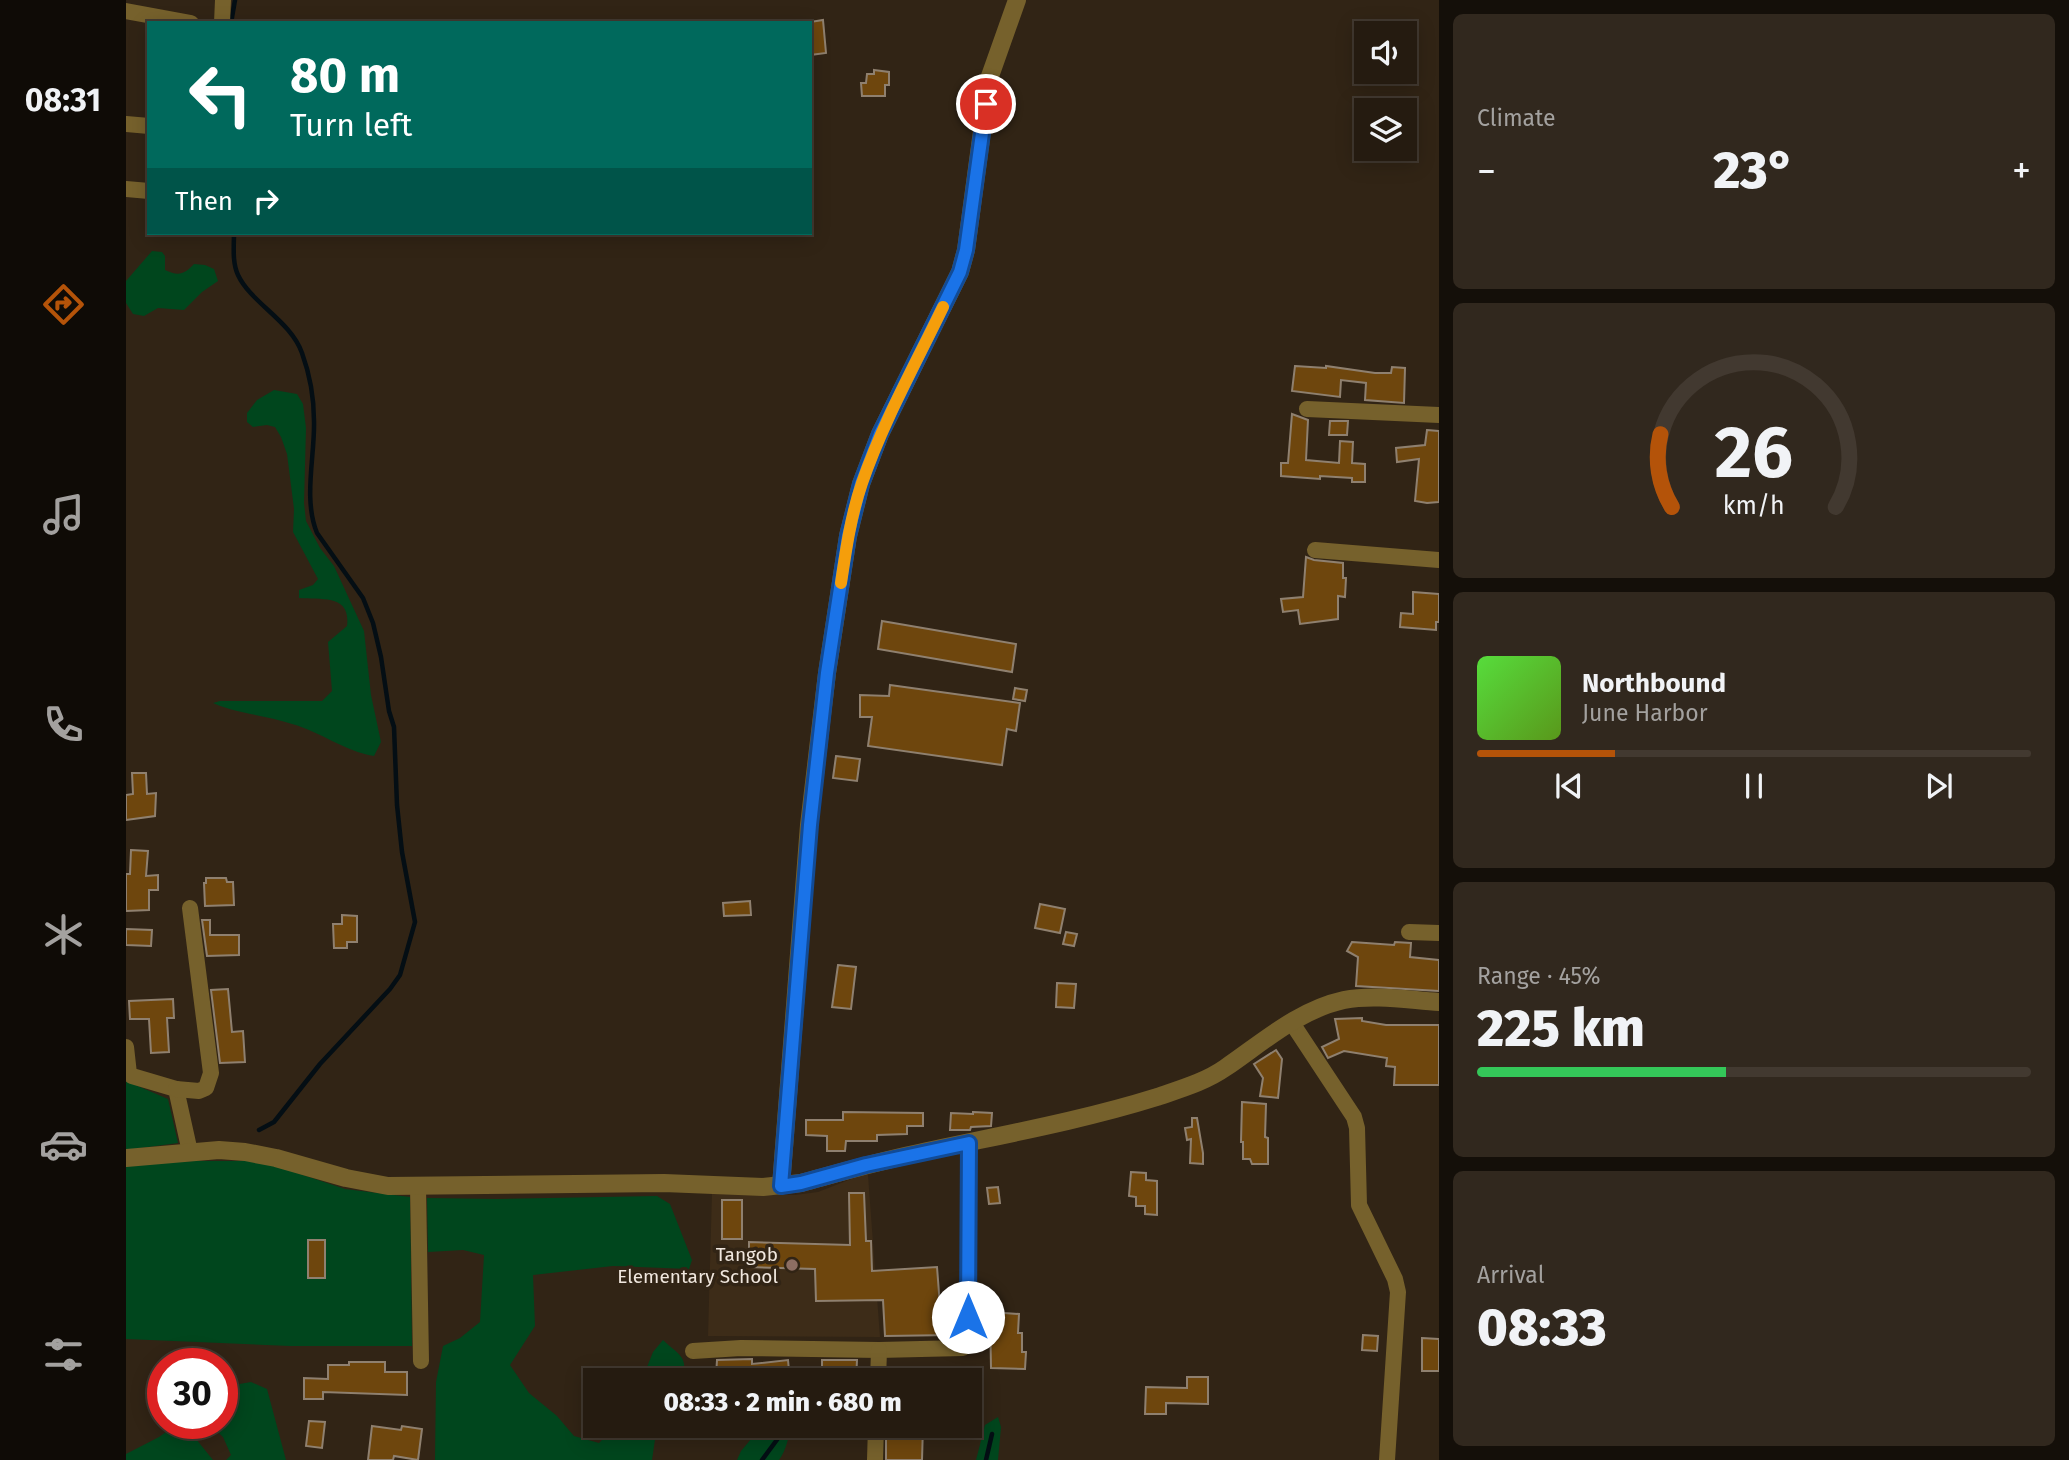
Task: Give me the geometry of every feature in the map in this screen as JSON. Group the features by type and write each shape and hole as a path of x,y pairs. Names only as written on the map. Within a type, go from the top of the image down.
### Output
{"street":[{"path":"222,21 223,0"},
{"path":"781,1186 810,825 827,673 848,536 861,484 880,434 960,272 966,250 989,79 1017,0"},
{"path":"126,11 180,21"},
{"path":"126,124 147,126"},
{"path":"126,190 147,191"},
{"path":"1307,410 1439,415"},
{"path":"1315,550 1439,561"},
{"path":"126,1047 129,1074 132,1076 176,1089 199,1091 206,1088 211,1073 190,908"},
{"path":"1409,932 1439,933"},
{"path":"126,1158 190,1152 245,1152 388,1186 664,1183 781,1186 1079,1118 1155,1097 1200,1082 1224,1069 1265,1038 1322,1007 1363,997 1439,1002"},
{"path":"1292,1023 1354,1117 1357,1128 1359,1205 1395,1279 1398,1292 1387,1460"},
{"path":"176,1089 190,1152"},
{"path":"693,1351 741,1348 963,1348 968,1342 969,1143"},
{"path":"418,1187 421,1361"},
{"path":"878,1368 879,1350"},
{"path":"875,1460 876,1438"}],"shaded area":[{"name":"Tangob Elementary School","path":"864,1174 868,1175 880,1337 708,1336 712,1193 795,1195 818,1192"}],"green space":[{"path":"152,251 162,252 165,256 165,270 181,273 194,264 205,265 214,269 218,281 184,310 158,308 144,316 133,314 126,303 126,281"},
{"path":"274,390 297,394 303,404 306,428 306,521 320,548 334,566 364,631 371,695 381,742 374,756 353,750 303,727 213,703 322,701 332,691 328,642 347,626 347,616 340,604 325,599 299,598 299,590 313,585 318,579 293,532 294,509 287,454 275,427 253,427 247,422 247,413 257,400"},
{"path":"126,1081 168,1099 178,1143 126,1150"},
{"path":"251,1161 279,1167 345,1189 410,1197 412,1346 290,1346 126,1339 126,1165"},
{"path":"657,1196 670,1204 692,1260 689,1269 613,1266 533,1275 535,1326 510,1365 529,1393 557,1416 574,1436 599,1443 604,1438 655,1438 652,1460 435,1460 436,1382 443,1346 460,1338 480,1322 484,1255 463,1250 428,1252 427,1198"},
{"path":"663,1340 682,1358 684,1368 647,1368 653,1352"},
{"path":"251,1382 267,1389 286,1460 226,1460 231,1455 224,1439 238,1439 238,1384"},
{"path":"998,1417 1001,1427 998,1460 976,1460 985,1425"},
{"path":"752,1438 788,1438 779,1460 737,1460"},
{"path":"155,1439 196,1439 213,1460 126,1460 126,1454"}],"building":[{"path":"823,20 826,53 812,55 812,22"},
{"path":"874,70 889,72 889,85 885,85 885,96 862,96 861,83 866,83 867,74 874,74"},
{"path":"1295,366 1326,366 1375,373 1391,373 1392,367 1405,368 1404,403 1365,400 1366,383 1341,380 1340,397 1292,391"},
{"path":"1292,414 1308,420 1306,460 1339,463 1340,441 1353,442 1352,463 1365,464 1365,482 1352,482 1352,478 1281,476 1281,463 1288,463"},
{"path":"1330,421 1348,421 1347,435 1329,435"},
{"path":"1427,430 1439,431 1439,502 1427,503 1415,501 1419,459 1397,462 1396,448 1425,445"},
{"path":"1306,557 1343,563 1343,578 1346,578 1345,597 1338,596 1338,619 1300,624 1298,610 1283,612 1281,599 1303,597"},
{"path":"1413,592 1439,594 1439,622 1436,622 1436,630 1400,627 1401,613 1413,614"},
{"path":"882,621 1016,644 1012,672 878,649"},
{"path":"890,685 1020,703 1016,731 1007,729 1002,765 868,746 872,717 860,717 860,695 889,696"},
{"path":"1015,688 1027,690 1025,701 1013,699"},
{"path":"836,756 860,759 857,781 833,778"},
{"path":"132,773 146,773 147,794 156,793 155,816 126,820 126,795 133,794"},
{"path":"131,850 148,851 146,876 158,875 158,890 149,890 149,910 126,911 126,874 130,874"},
{"path":"206,878 226,878 227,882 233,882 234,905 205,906"},
{"path":"750,901 751,915 724,916 723,903"},
{"path":"1040,904 1065,909 1060,933 1035,928"},
{"path":"342,915 357,916 357,942 347,942 347,948 334,948 333,924 342,924"},
{"path":"202,920 210,920 210,935 239,935 239,955 207,956"},
{"path":"126,929 152,930 151,946 126,945"},
{"path":"1066,932 1077,934 1074,946 1063,944"},
{"path":"1352,942 1394,945 1395,942 1411,943 1410,957 1439,960 1439,991 1356,986 1358,957 1347,951"},
{"path":"838,965 856,967 851,1009 832,1007"},
{"path":"1057,983 1076,984 1074,1008 1056,1007"},
{"path":"228,989 232,1032 243,1031 245,1062 220,1063 211,990"},
{"path":"173,999 174,1018 167,1018 169,1052 151,1053 149,1019 130,1019 129,1001"},
{"path":"1362,1018 1362,1021 1386,1025 1439,1025 1439,1085 1394,1085 1395,1067 1386,1066 1387,1058 1344,1051 1328,1058 1322,1047 1339,1039 1335,1019"},
{"path":"1276,1050 1282,1059 1278,1098 1260,1096 1263,1078 1254,1064"},
{"path":"1242,1102 1266,1104 1268,1164 1252,1164 1250,1159 1243,1159"},
{"path":"843,1112 923,1113 923,1126 907,1126 907,1134 877,1135 877,1141 846,1141 845,1151 827,1151 827,1136 806,1135 806,1120 843,1120"},
{"path":"951,1113 992,1113 991,1126 950,1130"},
{"path":"1192,1118 1197,1118 1203,1164 1190,1163 1191,1139 1187,1140 1185,1128 1192,1127"},
{"path":"1131,1172 1146,1173 1146,1180 1157,1181 1157,1215 1145,1214 1145,1206 1136,1206 1136,1197 1129,1196"},
{"path":"998,1187 1000,1203 989,1204 987,1188"},
{"path":"849,1193 864,1193 866,1241 871,1241 872,1271 937,1267 940,1306 950,1306 952,1335 885,1336 883,1300 816,1301 815,1269 749,1267 749,1242 850,1245"},
{"path":"722,1200 742,1200 742,1239 722,1239"},
{"path":"308,1240 325,1240 325,1278 308,1278"},
{"path":"990,1312 1019,1314 1018,1333 1022,1333 1022,1352 1026,1352 1025,1369 991,1368"},
{"path":"1363,1335 1378,1336 1377,1351 1362,1350"},
{"path":"1422,1338 1439,1339 1439,1371 1422,1371"},
{"path":"752,1359 752,1364 788,1360 789,1368 716,1368 717,1360"},
{"path":"822,1360 857,1360 857,1368 822,1368"},
{"path":"349,1362 385,1362 385,1372 407,1372 407,1395 323,1392 323,1399 304,1399 304,1378 328,1379 328,1365 349,1365"},
{"path":"1187,1377 1208,1377 1208,1404 1166,1403 1166,1414 1145,1414 1146,1387 1187,1388"},
{"path":"309,1421 325,1422 322,1448 306,1446"},
{"path":"372,1426 401,1430 402,1426 422,1429 418,1460 394,1456 393,1460 368,1460"},
{"path":"886,1438 923,1438 922,1460 886,1460"}],"waterway":[{"path":"231,21 235,0"},
{"path":"234,235 234,259 238,275 252,295 297,342 307,370 314,412 310,492 313,520 317,533 363,598 373,623 394,727 402,852 415,922 400,975 390,989 320,1064 274,1122 259,1130"},
{"path":"986,1460 992,1434"},
{"path":"762,1460 778,1438"}],"slow traffic":[{"path":"841,583 848,536 861,484 880,434 943,307"}],"place":[{"name":"Tangob Elementary School","path":"792,1265"}],"route":[{"path":"968,1317 969,1143 781,1186 810,825 827,673 848,536 861,484 880,434 960,272 966,250 986,104"}]}
